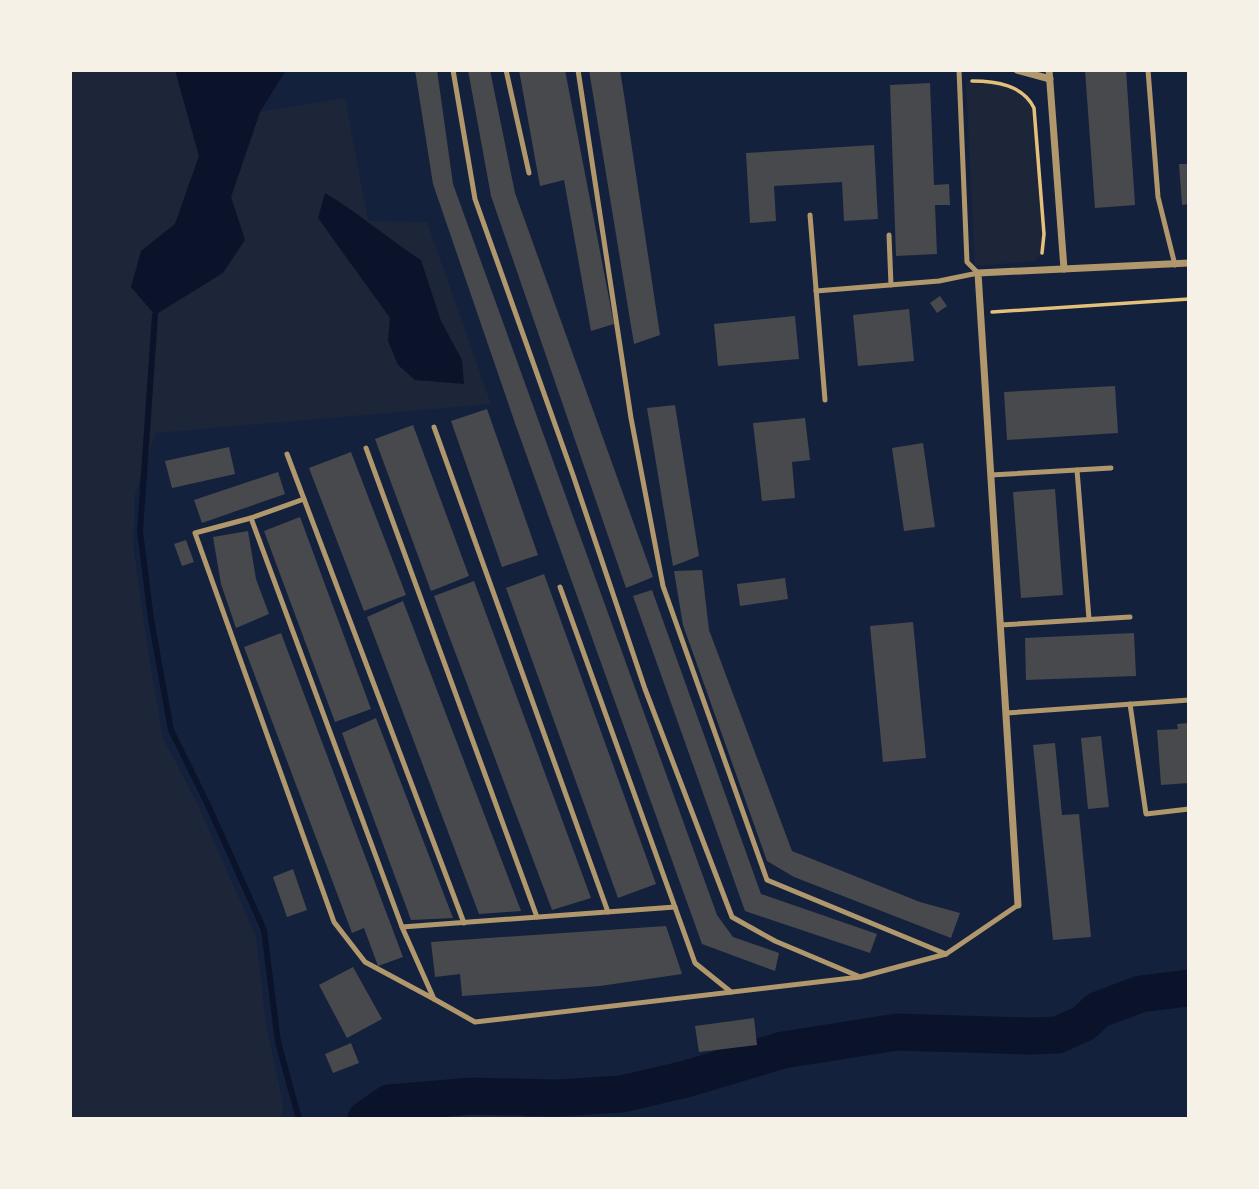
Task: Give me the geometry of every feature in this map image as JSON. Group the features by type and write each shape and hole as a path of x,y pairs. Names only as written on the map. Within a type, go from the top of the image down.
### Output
{"street":[{"path":"1017,70 1050,79"},
{"path":"1049,70 1064,269"},
{"path":"1018,905 978,273 1189,263"}],"lane":[{"path":"453,70 475,199 573,475 645,689 732,917 775,942 860,977"},
{"path":"506,70 529,173"},
{"path":"578,70 631,418 663,586 767,880 946,954"},
{"path":"958,70 967,262 978,273"},
{"path":"1148,70 1158,197 1175,265"},
{"path":"810,215 825,400"},
{"path":"889,235 891,285"},
{"path":"816,291 939,281 978,273"},
{"path":"434,427 608,912"},
{"path":"366,448 537,917"},
{"path":"287,454 464,923"},
{"path":"991,475 1111,468"},
{"path":"1077,470 1089,619"},
{"path":"304,499 251,519 195,533 334,922 365,962 475,1021 860,977 946,954 1018,905"},
{"path":"251,519 402,927 434,999"},
{"path":"560,587 695,964 731,992"},
{"path":"1000,625 1130,617"},
{"path":"1006,713 1189,700"},
{"path":"1130,704 1146,814 1189,809"},
{"path":"402,927 675,907"}],"path":[{"path":"959,80 986,81 1015,88 1029,98 1037,119 1044,234 1042,253"},
{"path":"981,312 1189,299"}],"shaded area":[{"path":"70,70 175,70 199,156 175,224 141,251 244,240 231,197 260,112 345,98 368,221 427,222 491,404 156,433 135,494 133,544 163,738 199,807 256,937 266,1025 283,1103 282,1119 70,1119"},
{"path":"175,70 286,70 260,112 231,197 245,240 223,273 155,315 131,287 141,251 175,224 199,156"},
{"path":"966,81 995,83 1014,88 1029,100 1034,108 1044,234 1042,253 1035,261 975,266"},
{"path":"325,193 421,260 441,321 462,360 464,384 415,380 398,365 388,341 390,318 318,218"},
{"path":"520,1107 526,1119 385,1119 400,1110"}],"building":[{"path":"415,70 437,70 453,184 717,915 733,937 779,953 775,971 702,944 516,426 433,184"},
{"path":"468,70 490,70 515,193 653,577 626,588 491,196"},
{"path":"519,70 565,70 614,324 591,331 564,180 540,186"},
{"path":"589,70 620,70 660,335 634,344"},
{"path":"1085,70 1126,70 1135,205 1095,208"},
{"path":"930,83 934,185 949,184 950,205 935,205 937,254 896,256 890,85"},
{"path":"874,145 878,219 844,221 842,182 774,186 776,221 750,223 746,153"},
{"path":"1179,164 1189,164 1189,204 1182,205"},
{"path":"940,296 947,306 937,313 930,303"},
{"path":"909,309 914,361 858,366 853,315"},
{"path":"795,316 799,359 718,366 714,324"},
{"path":"1115,386 1118,433 1007,440 1004,392"},
{"path":"675,405 699,556 673,566 647,408"},
{"path":"487,409 538,555 502,567 451,421"},
{"path":"805,418 810,460 792,462 795,498 762,501 753,423"},
{"path":"413,425 469,576 431,591 375,439"},
{"path":"923,443 935,527 904,531 892,448"},
{"path":"229,447 235,474 172,488 165,461"},
{"path":"351,452 406,595 364,611 309,468"},
{"path":"278,472 285,494 202,523 194,500"},
{"path":"1055,489 1063,595 1021,598 1013,492"},
{"path":"300,517 371,709 335,722 264,531"},
{"path":"248,531 256,579 269,614 236,628 221,584 213,537"},
{"path":"186,540 194,562 182,566 174,544"},
{"path":"702,570 709,630 792,851 920,902 960,913 951,938 794,877 767,861 683,625 674,571"},
{"path":"544,574 656,884 618,898 506,588"},
{"path":"785,578 788,599 740,606 737,584"},
{"path":"474,581 591,898 552,910 434,596"},
{"path":"652,590 761,894 877,934 870,953 745,911 633,596"},
{"path":"403,601 521,911 479,914 367,617"},
{"path":"913,622 926,758 883,762 870,626"},
{"path":"281,633 403,957 378,966 364,928 352,933 244,647"},
{"path":"1134,633 1136,676 1026,680 1025,638"},
{"path":"376,718 453,918 411,920 342,733"},
{"path":"1189,723 1189,783 1161,785 1157,730 1178,729 1177,724"},
{"path":"1101,736 1109,807 1088,809 1081,738"},
{"path":"1055,743 1062,815 1079,814 1091,937 1053,940 1033,745"},
{"path":"293,869 307,910 287,917 273,877"},
{"path":"666,926 682,974 600,986 462,996 460,974 435,977 431,942"},
{"path":"353,967 382,1019 347,1038 319,985"},
{"path":"754,1018 757,1045 699,1052 695,1026"},
{"path":"351,1043 359,1063 333,1073 325,1054"}],"waterway":[{"path":"155,315 140,531 151,619 171,730 264,930 278,1042 299,1119"},
{"path":"366,1119 389,1103 472,1096 557,1098 622,1094 686,1079 783,1050 897,1032 1058,1035 1084,1023 1098,1010 1140,994 1189,988"}]}
